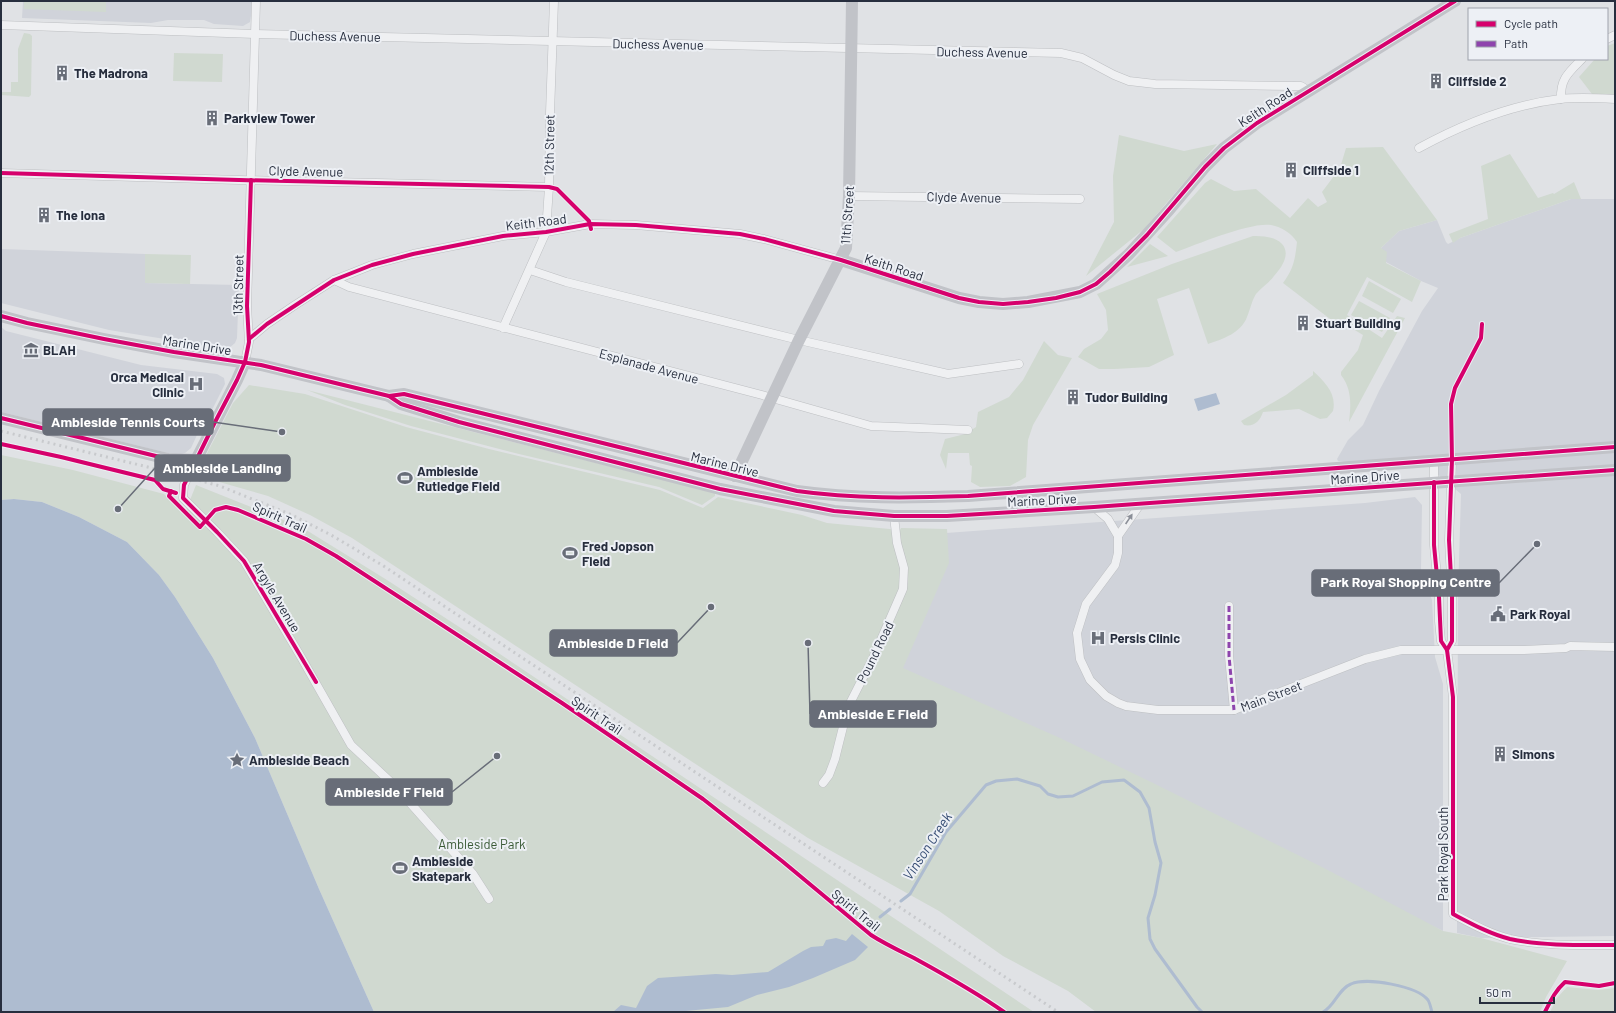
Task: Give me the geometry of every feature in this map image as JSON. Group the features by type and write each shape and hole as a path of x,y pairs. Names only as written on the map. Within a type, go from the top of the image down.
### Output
{"main road":[{"name":"11th Street","path":"735,476 799,340 846,248 849,196 852,1"},
{"name":"Keith Road","path":"841,260 959,298 979,302 1003,304 1028,302 1080,292 1096,284 1129,254 1170,210 1205,167 1224,148 1257,123 1455,1"},
{"name":"Marine Drive","path":"1,316 104,339 224,360 245,362 389,396 401,404 459,422 720,489 834,511 894,516 947,516 1141,504 1615,470"},
{"name":"13th Street","path":"196,460 245,362"},
{"name":"Marine Drive","path":"389,396 404,394 797,491 850,497 907,498 968,496 1615,448"},
{"path":"1,418 168,459 196,460"},
{"path":"894,516 907,498"}],"street":[{"name":"13th Street","path":"245,362 249,339 247,306 256,1"},
{"name":"12th Street","path":"503,328 546,232 549,187 554,1"},
{"name":"Duchess Avenue","path":"1,25 255,34 1061,53 1082,58 1114,75 1130,81 1154,84 1301,86 1308,91"},
{"path":"1561,99 1560,89 1562,82 1581,60"},
{"path":"1419,148 1447,132 1505,110 1561,99 1615,98"},
{"name":"Clyde Avenue","path":"1,173 549,187"},
{"name":"Clyde Avenue","path":"849,196 1080,199"},
{"name":"Keith Road","path":"249,339 267,324 334,280 372,265 413,254 502,236 546,232 590,224 636,225 740,234 841,260"},
{"path":"530,270 566,282 799,340 948,374 1019,364"},
{"name":"Esplanade Avenue","path":"334,280 349,286 503,328 771,398 871,426 968,430"},
{"name":"13th Street","path":"182,494 196,460"},
{"name":"Park Royal South","path":"1447,650 1452,641 1450,540 1452,460"},
{"name":"Park Royal South","path":"1434,462 1434,545 1439,597 1439,621 1441,641 1447,650 1453,697 1453,914 1491,933 1511,939 1573,945 1615,945"},
{"name":"Argyle Avenue","path":"182,494 185,502 217,532 244,561 301,657 350,744 396,787 473,874 489,899"},
{"path":"1094,507 1108,519 1118,536 1141,504"},
{"name":"Pound Road","path":"823,784 829,775 835,759 848,707 873,658 904,589 904,568 897,543 894,516"},
{"name":"Main Street","path":"1118,536 1118,553 1115,565 1086,604 1077,633 1080,659 1090,680 1106,696 1118,704 1133,708 1158,710 1234,710 1365,659 1401,650 1524,650 1566,648 1570,646 1615,647"},
{"path":"1228,606 1229,656 1234,710"}],"shaded area":[{"path":"23,1 252,1 250,22 243,26 214,24 204,20 168,20 151,23 22,18"},
{"path":"1571,199 1615,199 1615,936 1481,938 1457,933 1458,595 1461,494 1417,457 1347,462 1338,461 1337,459 1348,440 1363,425 1379,391 1422,311 1438,288 1421,281 1386,262 1381,248 1399,231 1437,220 1448,244 1460,238"},
{"path":"1,249 145,254 145,283 239,285 237,338 235,343 229,348 187,344 109,330 1,303"},
{"path":"1,327 6,331 141,365 217,374 224,378 225,384 191,448 185,453 181,454 172,454 1,412"},
{"path":"1415,497 1422,505 1421,570 1432,600 1435,657 1443,684 1443,931 890,667 946,533 1365,503"}],"green space":[{"path":"24,1 106,1 106,12 24,9"},
{"path":"24,33 32,36 31,95 29,97 1,95 1,92 11,92 11,82 18,82 18,49"},
{"path":"1615,43 1615,95 1592,94 1579,77 1594,60 1608,60 1608,46"},
{"path":"174,53 223,54 222,82 173,81"},
{"path":"1119,135 1184,151 1217,144 1144,229 1086,276 1114,222 1113,176"},
{"path":"1383,147 1437,220 1399,231 1381,248 1387,252 1386,263 1421,281 1412,302 1367,277 1347,315 1382,338 1397,316 1405,318 1349,422 1350,397 1341,372 1358,350 1363,335 1348,326 1334,322 1283,283 1290,273 1295,258 1297,242 1292,236 1279,227 1262,225 1224,234 1176,252 1157,237 1205,183 1211,179 1234,191 1256,189 1290,218 1308,198 1318,207 1327,202 1322,192 1340,168 1346,148"},
{"path":"1510,154 1538,198 1553,193 1554,194 1574,182 1581,199 1571,199 1460,238 1453,243 1449,234 1488,219 1481,166"},
{"path":"1253,236 1273,238 1279,242 1284,246 1286,252 1285,259 1281,267 1272,278 1256,294 1244,323 1231,335 1208,344 1189,288 1157,299 1174,355 1149,367 1115,369 1099,369 1078,357 1084,349 1101,339 1108,330 1106,310 1097,294 1172,264"},
{"path":"1150,244 1168,256 1127,267"},
{"path":"145,254 191,255 190,284 145,283"},
{"path":"1369,281 1401,299 1393,313 1362,296"},
{"path":"1359,301 1390,318 1382,332 1351,315"},
{"path":"1044,341 1058,355 1072,358 1033,425 1028,440 1026,477 1010,486 980,487 971,482 972,466 970,465 969,453 948,453 946,469 940,455 945,439 965,434 976,427 978,412 1009,397 1023,380"},
{"path":"1313,371 1326,384 1332,394 1334,405 1333,411 1327,418 1320,419 1299,409 1263,412 1258,421 1251,425 1244,425 1241,421 1286,395 1313,375"},
{"path":"249,385 305,394 406,427 489,449 660,490 703,508 718,497 802,515 827,523 900,530 901,528 947,529 949,563 903,668 1060,738 1151,782 1322,867 1443,931 1481,938 1567,961 1546,997 1540,1012 1096,1012 1068,991 1003,956 939,911 808,838 352,538 310,515 268,496 202,477 200,471 202,463 233,403"},
{"path":"307,390 715,493 715,496 702,505 659,487 519,454 411,426 345,405"},
{"name":"Ambleside Park","path":"1,455 73,470 164,494 184,515 196,485 303,528 470,634 1034,1012 374,1012 319,889 255,738 213,658 175,597 159,575 127,542 79,517 42,502 14,499 1,500"},
{"path":"1567,987 1598,990 1615,988 1615,1012 1550,1012 1557,998"}],"water":[{"path":"1216,393 1220,404 1198,411 1194,399"},
{"path":"14,499 42,502 79,517 127,542 159,575 175,597 213,658 255,738 319,889 374,1012 1,1012 1,500"},
{"path":"852,934 868,947 855,960 789,987 757,995 728,1007 675,1012 613,1012 621,1005 636,1008 647,986 658,978 768,972 811,947 823,946 826,940 836,938 846,941"}],"waterway":[{"name":"Vinson Creek","path":"901,901 910,894 946,832 986,785 996,781 1017,779 1040,786 1048,794 1058,797 1073,796 1102,782 1124,780 1140,792 1149,808 1155,842 1161,863 1155,895 1148,918 1150,939 1155,949 1202,1012"},
{"name":"Vinson Creek","path":"880,917 890,909"},
{"name":"Vinson Creek","path":"1323,1012 1331,1006 1347,986 1358,982 1379,982 1414,991 1428,1000 1432,1012"}],"railway":[{"path":"1,431 220,486 292,515 331,535 382,565 1058,1012"}],"marked path":[{"path":"1229,606 1229,656 1234,710"}],"cycle path":[{"path":"249,339 267,324 334,280 372,265 413,254 503,236 546,232 590,224 636,225 740,234 841,260 959,298 979,302 1003,304 1028,302 1056,298 1080,292 1096,284 1110,272 1147,235 1205,167 1224,148 1257,123 1455,1"},
{"path":"1,173 549,187 557,189 589,221 591,229"},
{"path":"251,180 247,306 249,342 245,362 184,485 183,498 244,561 316,682"},
{"path":"1,316 104,339 174,352 261,365 389,396 401,404 459,422 720,489 834,511 894,516 947,516 1615,470"},
{"path":"1447,650 1452,641 1452,595 1449,540 1452,460 1451,404 1455,388 1481,338 1482,324"},
{"path":"389,396 404,394 797,491 861,497 968,496 1615,447"},
{"path":"1,418 168,459 196,460"},
{"path":"1,444 155,480 163,489 176,493"},
{"path":"1434,482 1434,545 1439,597 1441,641 1447,650 1453,697 1453,914 1488,932 1510,939 1549,944 1615,945"},
{"name":"Spirit Trail","path":"171,491 169,496 200,527 215,510 226,507 238,510 306,539 336,556 562,703 703,799 782,861 871,935 960,984 1004,1012"},
{"path":"1545,1012 1556,992 1565,982 1599,986 1615,983"}],"place":[{"name":"The Madrona","path":"62,73"},
{"name":"Cliffside 2","path":"1436,81"},
{"name":"Parkview Tower","path":"212,118"},
{"name":"Cliffside 1","path":"1291,170"},
{"name":"The Iona","path":"44,215"},
{"name":"Stuart Building","path":"1303,323"},
{"name":"BLAH","path":"31,350"},
{"name":"Orca Medical Clinic","path":"196,384"},
{"name":"Tudor Building","path":"1073,397"},
{"name":"Ambleside Tennis Courts","path":"282,432"},
{"name":"Ambleside Rutledge Field","path":"405,478"},
{"name":"Ambleside Landing","path":"118,509"},
{"name":"Park Royal Shopping Centre","path":"1537,544"},
{"name":"Fred Jopson Field","path":"570,553"},
{"name":"Ambleside D Field","path":"711,607"},
{"name":"Park Royal","path":"1498,614"},
{"name":"Persis Clinic","path":"1098,638"},
{"name":"Ambleside E Field","path":"808,643"},
{"name":"Simons","path":"1500,754"},
{"name":"Ambleside F Field","path":"497,756"},
{"name":"Ambleside Beach","path":"237,760"},
{"name":"Ambleside Skatepark","path":"400,868"}]}
